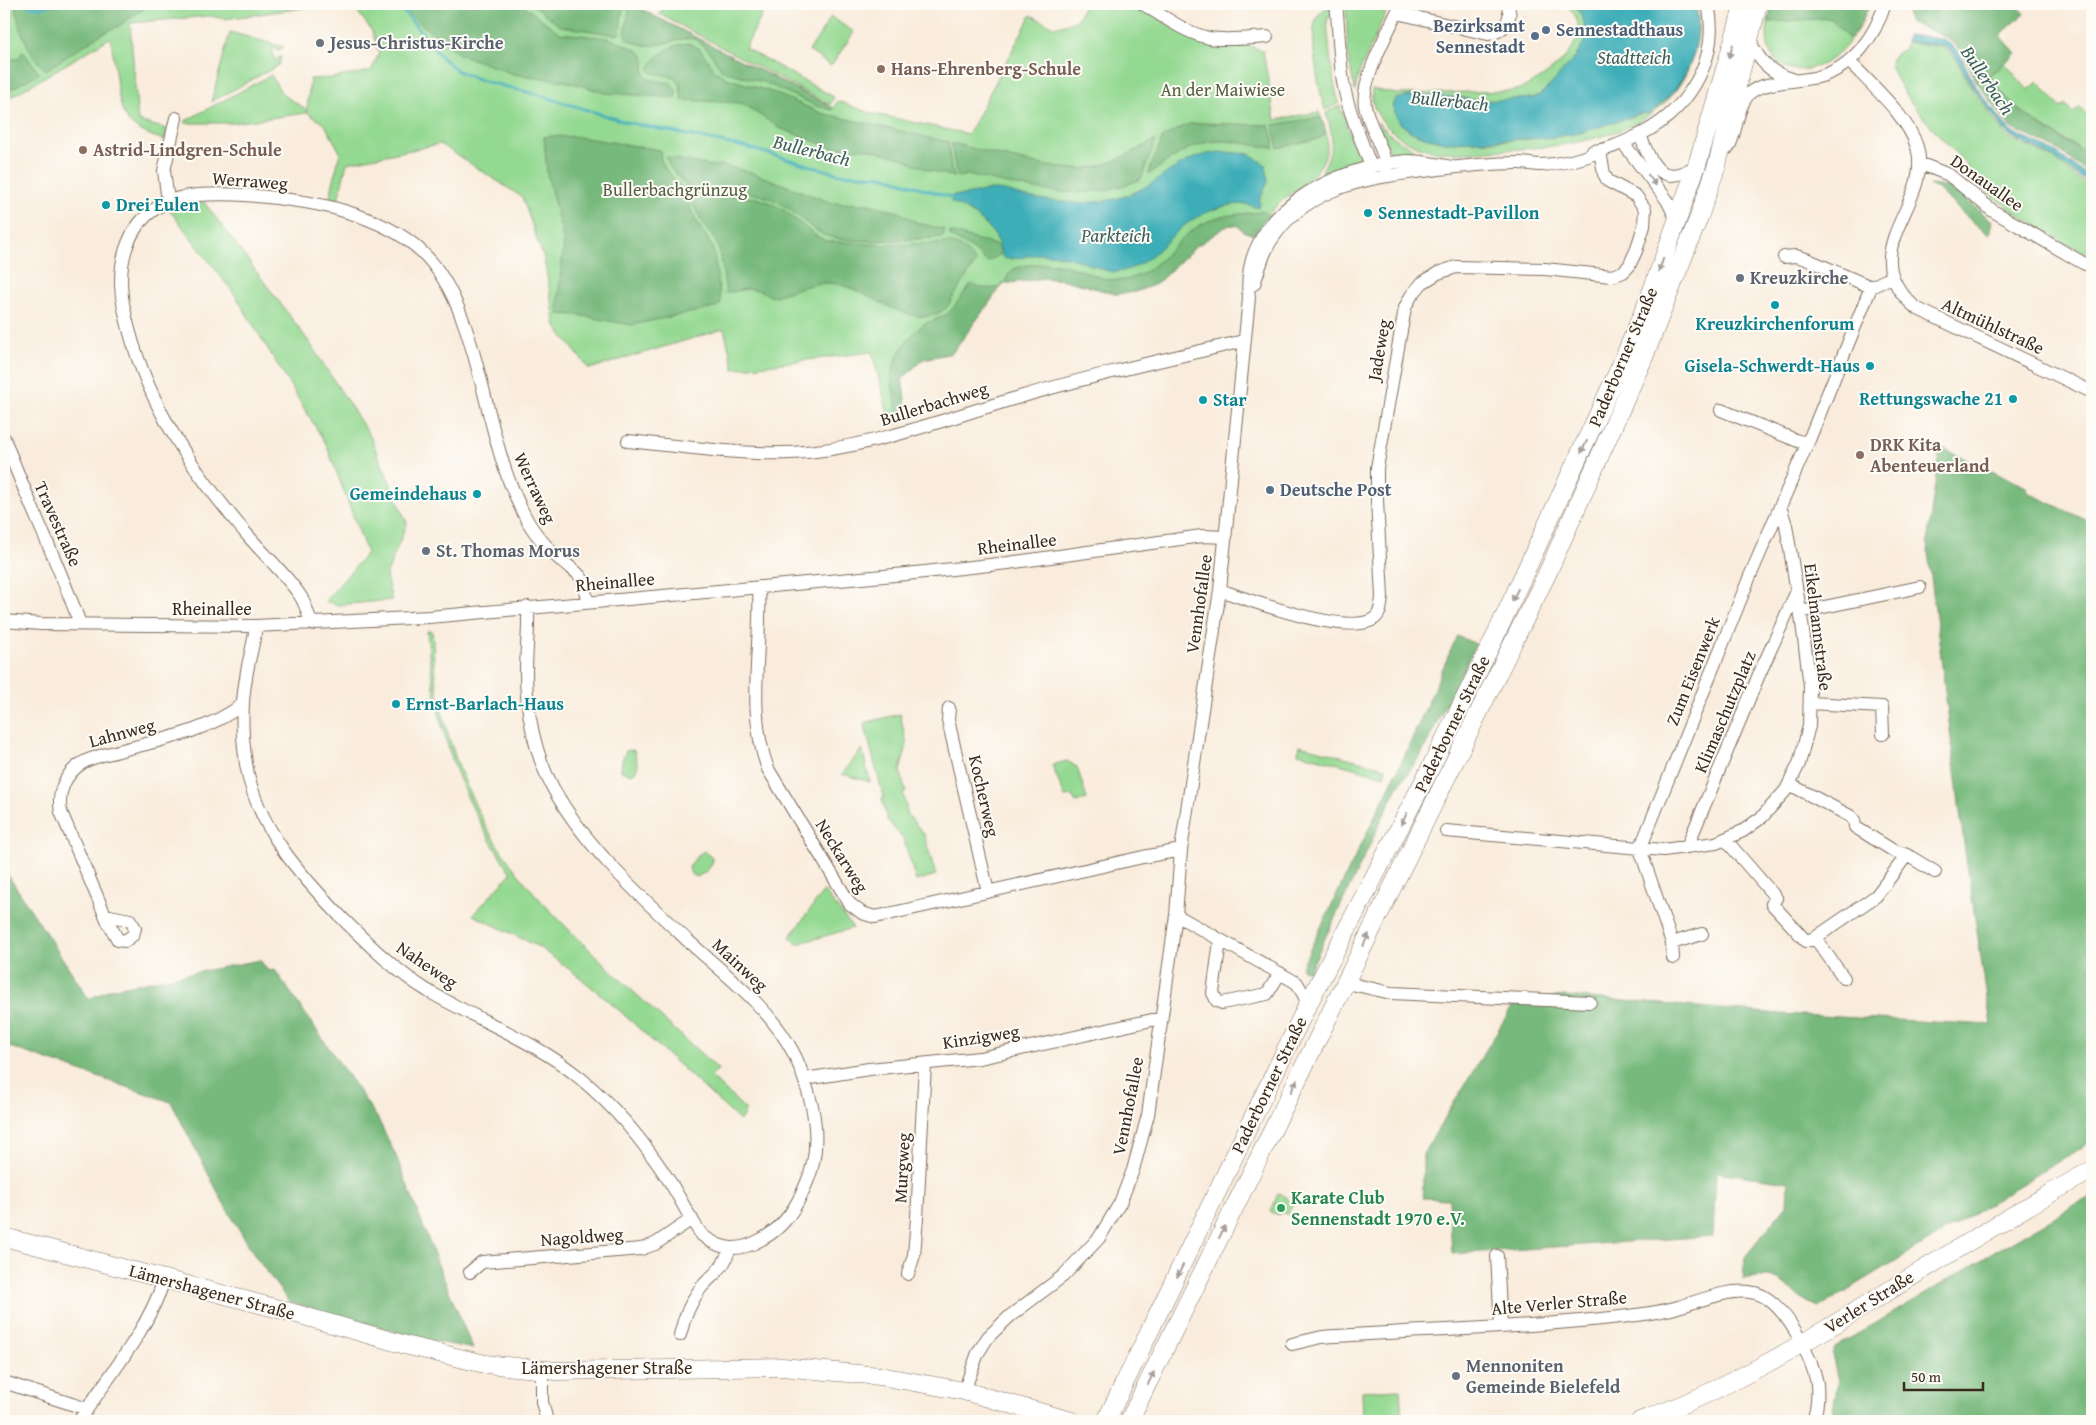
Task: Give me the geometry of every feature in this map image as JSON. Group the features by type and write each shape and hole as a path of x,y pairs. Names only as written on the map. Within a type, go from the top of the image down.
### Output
{"main road":[{"name":"Paderborner Straße","path":"1106,1421 1306,1008 1429,771 1532,560 1621,365 1650,296 1697,165 1744,4"},
{"name":"Paderborner Straße","path":"1129,1421 1547,574 1644,357 1700,217 1717,165 1758,4"},
{"name":"Verler Straße","path":"1640,1421 1697,1399 1801,1344 1993,1226 2092,1170"},
{"name":"Lämershagener Straße","path":"4,1237 469,1361 542,1371 782,1367 880,1376 964,1392 1071,1421"}],"street":[{"path":"1143,4 1183,28 1207,37 1233,39 1267,37"},
{"path":"1388,169 1365,105 1365,90 1368,77 1399,8 1488,34 1500,31 1506,24 1510,13 1507,4"},
{"path":"1249,298 1247,283 1251,264 1258,245 1276,219 1294,201 1348,174 1371,167 1388,169 1520,163 1540,165 1582,160 1623,143 1661,123 1690,94 1703,71 1709,44 1711,17 1708,4"},
{"path":"1717,165 1732,141 1748,95 1756,88 1819,76 1836,70 1861,50 1872,35 1885,4"},
{"path":"1337,5 1338,42 1344,83 1360,140 1371,167"},
{"path":"1750,41 1757,56 1769,70 1795,80"},
{"path":"1849,61 1910,131 1917,147 1919,163"},
{"path":"168,201 164,171 176,118"},
{"path":"1640,135 1652,165 1659,171 1674,176 1685,173 1697,165"},
{"path":"1360,140 1376,136"},
{"path":"1623,143 1667,200 1677,220"},
{"name":"Jadeweg","path":"1220,590 1269,608 1313,619 1352,624 1367,622 1376,618 1380,611 1382,597 1376,500 1377,468 1404,308 1422,283 1438,273 1456,267 1545,269 1612,276 1622,272 1629,266 1636,252 1644,226 1644,210 1636,196 1608,181 1604,174 1600,151"},
{"name":"Donauallee","path":"1919,163 1949,175 1993,211 2083,263 2092,266"},
{"name":"Altmühlstraße","path":"1919,163 1917,180 1892,241 1890,265 1892,277 1905,299 1916,308 2092,392"},
{"path":"1249,298 1266,250 1274,236 1291,216 1310,202 1351,183 1388,169"},
{"name":"Werraweg","path":"312,624 305,605 294,587 244,532 178,444 150,393 134,350 122,300 121,276 123,253 133,230 155,209 168,201 199,196 243,195 276,198 331,208 373,222 400,234 421,251 431,262 448,288 465,329 494,437 518,500 535,532 557,556 581,577 587,602"},
{"path":"1784,257 1796,256 1806,259 1871,287"},
{"path":"1780,506 1871,287 1892,277"},
{"name":"Vennhofallee","path":"964,1392 978,1353 988,1337 1010,1316 1063,1276 1099,1238 1120,1203 1133,1170 1148,1115 1176,915 1181,850 1220,590 1249,298"},
{"name":"Bullerbachweg","path":"628,441 748,453 795,453 844,447 900,433 1103,374 1244,341"},
{"path":"1721,410 1798,441 1809,440"},
{"name":"Travestraße","path":"4,438 27,498 72,598 80,624"},
{"name":"Eikelmannstraße","path":"1446,832 1663,850 1716,843 1743,831 1762,817 1786,790 1799,764 1809,726 1810,686 1786,525 1780,506"},
{"name":"Zum Eisenwerk","path":"1640,849 1780,506"},
{"name":"Rheinallee","path":"4,621 256,626 429,617 1008,564 1202,536 1226,537"},
{"path":"1800,612 1920,587"},
{"name":"Neckarweg","path":"759,588 756,710 758,735 763,757 768,769 850,904 862,913 875,917 1181,850"},
{"name":"Klimaschutzplatz","path":"1687,847 1758,677 1797,591"},
{"name":"Mainweg","path":"528,608 526,675 530,714 543,766 554,789 573,819 608,862 730,978 770,1020 792,1050 805,1079 814,1116 815,1145 813,1163 800,1198 790,1216 779,1228 764,1239 748,1247 730,1249"},
{"name":"Naheweg","path":"256,626 243,704 246,761 253,793 272,832 302,875 360,936 398,970 429,991 525,1043 570,1070 592,1088 647,1149 697,1228 709,1240 730,1249"},
{"path":"1810,703 1882,707 1883,734"},
{"name":"Lahnweg","path":"105,915 61,812 60,793 65,780 74,769 91,759 184,734 215,723 243,704"},
{"name":"Kocherweg","path":"950,708 948,720 988,892"},
{"path":"1789,784 1850,816 1854,820 1855,827 1894,851 1907,854 1936,872"},
{"path":"1725,839 1776,898 1772,904 1806,941 1815,938 1876,896 1907,854"},
{"path":"1640,849 1672,943 1673,958"},
{"path":"1176,915 1297,983 1306,999 1306,1008"},
{"path":"1672,943 1702,934"},
{"path":"1815,938 1844,978"},
{"path":"1220,941 1213,993 1217,1001 1222,1003 1267,994 1280,973"},
{"path":"1345,980 1356,985 1391,993 1590,1002"},
{"name":"Kinzigweg","path":"805,1079 869,1069 980,1058 1161,1018"},
{"name":"Murgweg","path":"908,1274 914,1255 917,1218 925,1064"},
{"name":"Nagoldweg","path":"470,1272 482,1262 641,1250 655,1244 692,1219"},
{"path":"680,1335 694,1297 727,1261 730,1249"},
{"path":"1497,1256 1501,1326"},
{"path":"80,1421 146,1321 157,1302 164,1280"},
{"name":"Alte Verler Straße","path":"1292,1344 1322,1337 1564,1322 1655,1312 1732,1293 1744,1292 1763,1295 1776,1304 1801,1344 1811,1364 1817,1385 1817,1406 1813,1421"},
{"path":"542,1371 542,1402 547,1421"},
{"path":"4,1382 87,1409"}],"green space":[{"name":"Bullerbachgrünzug","path":"4,4 638,4 637,7 833,108 838,101 870,113 968,134 1031,15 1054,27 1076,21 1085,4 1136,4 1174,28 1243,43 1263,51 1275,120 1319,112 1324,124 1327,146 1325,156 1316,172 1278,204 1254,235 1243,231 1237,225 1228,225 1195,247 1156,284 1135,292 1116,294 1065,280 1043,278 1003,284 952,353 923,359 902,379 908,419 891,425 872,352 734,369 724,329 589,369 556,327 544,259 522,197 440,144 347,163 337,204 329,202 340,152 325,125 307,111 307,113 232,123 185,123 185,121 271,75 282,94 307,110 310,79 333,78 371,71 379,53 372,31 355,8 317,6 225,19 210,16 130,23 138,121 167,129 164,140 137,128 124,115 118,94 110,38 4,101"},
{"path":"15,4 157,4 145,8 117,27 101,34 46,70 29,49 19,22"},
{"path":"401,4 521,4 560,33 608,38 633,48 641,53 645,60 646,76 649,79 671,83 676,90 676,98 606,93 565,81 513,74 459,54 417,21"},
{"path":"532,4 623,4 620,33 617,35 560,26"},
{"path":"630,4 638,4 637,7 833,108 832,110 817,106 766,83 723,71 709,51 696,39 647,45 627,39 625,34"},
{"path":"665,4 768,4 745,48 834,97 830,105 659,14"},
{"path":"1346,4 1379,4 1387,10 1359,73 1355,91 1348,57"},
{"path":"1566,4 1575,4 1583,20 1585,34 1582,47 1549,86 1535,97 1505,101 1474,100 1463,97 1405,96 1400,123 1410,131 1421,136 1444,142 1546,138 1580,133 1643,113 1648,114 1667,99 1657,109 1635,123 1611,134 1585,141 1531,148 1458,152 1429,150 1398,136 1381,120 1372,100 1372,89 1396,94 1512,91 1522,88 1545,75 1566,57 1578,35 1578,24"},
{"path":"1696,4 1698,28 1696,44 1689,67 1678,86"},
{"path":"1772,4 1870,4 1860,26 1850,40 1831,18 1768,22"},
{"path":"1906,4 2017,4 2024,14 2000,35 2016,53 1996,71 1989,74 1998,88 2022,112 2063,140 2092,156 2092,175 2059,150 2011,128 1977,82 1962,51 1946,37 1909,22"},
{"path":"1332,7 1332,18 1327,18 1332,71 1339,103 1325,110 1316,67 1314,32 1319,14 1323,10"},
{"path":"831,17 854,32 831,66 809,51"},
{"path":"1831,18 1850,40 1840,53 1812,68 1797,70 1784,66 1774,58 1768,43 1768,22"},
{"path":"230,32 284,47 279,50 272,48 275,61 281,56 279,65 211,102"},
{"path":"1906,42 1943,47 1954,56 1971,88 2007,137 2054,159 2083,182 2092,185 2092,256 2026,220 1966,174 1967,165 1921,115 1900,86 1893,72 1890,60 1895,54 1905,49"},
{"path":"689,43 700,49 715,71 726,78 772,92 821,113 948,142 951,168 955,177 928,170 902,158 869,149 833,148 779,128 742,103 682,100 680,85 675,77 652,73 649,69 656,58 666,50 677,45"},
{"path":"23,51 39,73 4,93 4,61 19,58"},
{"path":"2005,63 2028,90 2038,82 2061,108 2065,104 2073,113 2080,107 2092,121 2092,156 2033,121 1999,91 1989,74"},
{"path":"1340,106 1344,117 1347,116 1348,120 1345,121 1349,133 1353,132 1354,135 1350,137 1355,148 1359,147 1364,159 1324,172 1322,171 1329,156 1332,143 1326,113"},
{"path":"1321,117 1326,132 1321,138 1278,148 1273,125"},
{"path":"1377,122 1392,136 1415,150 1391,153"},
{"path":"1189,124 1269,125 1274,140 1274,148 1230,141 1213,141 1197,145 1148,173 1163,137"},
{"path":"544,137 579,137 660,150 661,160 665,168 683,190 695,219 713,248 721,304 714,308 631,325 578,315 558,314 564,243 547,173"},
{"path":"1156,140 1141,179 1119,187 1076,193 1033,189 967,175 958,177 951,143 1020,160 1074,169 1097,167 1123,157"},
{"path":"666,157 711,166 723,165 753,173 832,203 869,204 899,212 918,223 945,230 943,237 916,239 863,241 832,238 815,230 783,205 769,198 739,191 687,187 670,167"},
{"path":"1929,185 1951,187 1992,221 1989,235 1961,212 1938,189"},
{"path":"692,192 757,198 771,203 784,210 813,234 826,241 881,245 949,243 963,248 976,262 947,307 934,315 920,316 904,313 856,291 840,285 825,283 772,297 755,289 726,293 719,249 695,208 691,197"},
{"path":"204,202 307,339 370,436 407,523 386,576 392,600 338,605 325,601 367,553 326,444 235,295 168,208"},
{"path":"1263,210 1268,215 1254,235 1243,231 1237,225 1228,225 1195,247 1156,284 1135,292 1116,294 1065,280 1043,278 1003,284 1013,270 1027,265 1044,263 1075,268 1107,279 1123,280 1132,278 1147,271 1192,230 1210,220 1228,215 1260,212"},
{"path":"950,232 999,246 1001,254 987,262 973,249 950,236"},
{"path":"971,284 979,287 995,288 1003,284 952,353 923,359 902,379 908,419 899,422 891,377 897,356 909,338 922,325 946,315"},
{"path":"1940,447 2026,487 2029,493 2092,523 2092,1141 1820,1307 1800,1298 1780,1281 1759,1277 1743,1279 1745,1257 1787,1205 1788,1182 1716,1172 1713,1236 1452,1254 1449,1199 1423,1198 1423,1154 1515,1002 1565,996 1781,1014 1991,1025 1964,844 1927,544"},
{"path":"427,631 432,631 436,680 441,708 453,749 468,790 498,846 540,900 636,994 718,1069 711,1077 746,1110 740,1121 620,1011 577,975 539,947 473,915 511,873 476,816 452,758 436,697 430,665"},
{"path":"1457,636 1476,644 1421,755 1397,788 1309,972 1301,968 1405,755"},
{"path":"900,714 907,745 900,771 906,792 903,793 908,815 924,834 936,875 916,881 904,840 887,820 882,799 884,799 864,723"},
{"path":"1300,745 1386,768 1384,776 1298,753"},
{"path":"862,749 870,782 842,774"},
{"path":"634,750 638,766 635,772 631,774 621,771 622,760 626,751"},
{"path":"1067,761 1077,767 1087,799 1076,802 1072,796 1065,797 1052,765"},
{"path":"704,851 712,858 713,863 707,871 697,877 691,874 689,867 696,857"},
{"path":"4,869 89,999 110,989 260,960 268,971 275,970 378,1119 396,1156 473,1349 414,1337 289,1302 255,1256 224,1204 171,1102 4,1045"},
{"path":"824,891 853,928 797,944 790,937"},
{"name":"Karate Club Sennenstadt 1970 e.V.","path":"1278,1194 1287,1197 1286,1200 1293,1203 1288,1215 1281,1212 1279,1215 1270,1212"},
{"path":"2092,1196 2092,1421 1831,1421 1838,1381 1832,1354 1835,1347"},
{"path":"1400,1389 1402,1421 1363,1421 1362,1391"}],"water":[{"name":"Stadtteich","path":"1575,4 1694,4 1697,36 1689,66 1672,93 1648,114 1642,113 1580,133 1547,138 1444,142 1421,136 1410,131 1400,123 1392,106 1395,99 1435,96 1489,100 1530,98 1541,94 1582,47 1585,27"},
{"path":"1907,35 1944,39 1959,52 1975,85 2010,131 2057,153 2092,178 2092,183 2084,180 2054,158 2008,135 1972,87 1955,55 1944,46 1906,41"},
{"name":"Parkteich","path":"1210,153 1250,154 1266,165 1268,182 1257,208 1241,204 1231,205 1201,215 1185,225 1143,262 1123,271 1112,272 1052,254 1038,254 1013,259 1003,258 997,239 988,227 971,213 951,202 953,195 994,190 1063,202 1087,203 1111,200 1136,192 1196,157"}],"waterway":[{"name":"Bullerbach","path":"28,6 42,8 51,4"},
{"name":"Bullerbach","path":"57,4 70,4"},
{"name":"Bullerbach","path":"396,4 441,57 458,71 480,80 539,95 626,122 749,148 839,174 883,176 956,199"}],"place":[{"name":"Sennestadthaus","path":"1546,30"},
{"name":"Bezirksamt Sennestadt","path":"1535,36"},
{"name":"Jesus-Christus-Kirche","path":"320,43"},
{"name":"Hans-Ehrenberg-Schule","path":"881,69"},
{"name":"Astrid-Lindgren-Schule","path":"83,150"},
{"name":"Drei Eulen","path":"106,205"},
{"name":"Sennestadt-Pavillon","path":"1368,213"},
{"name":"Kreuzkirche","path":"1740,278"},
{"name":"Kreuzkirchenforum","path":"1775,305"},
{"name":"Gisela-Schwerdt-Haus","path":"1870,366"},
{"name":"Rettungswache 21","path":"2013,399"},
{"name":"Star","path":"1203,400"},
{"name":"DRK Kita Abenteuerland","path":"1860,455"},
{"name":"Deutsche Post","path":"1270,490"},
{"name":"Gemeindehaus","path":"477,494"},
{"name":"St. Thomas Morus","path":"426,551"},
{"name":"Ernst-Barlach-Haus","path":"396,704"},
{"name":"Karate Club Sennenstadt 1970 e.V.","path":"1281,1208"},
{"name":"Mennoniten Gemeinde Bielefeld","path":"1456,1376"}],"park label":[{"name":"An der Maiwiese","path":"1223,90"}]}
